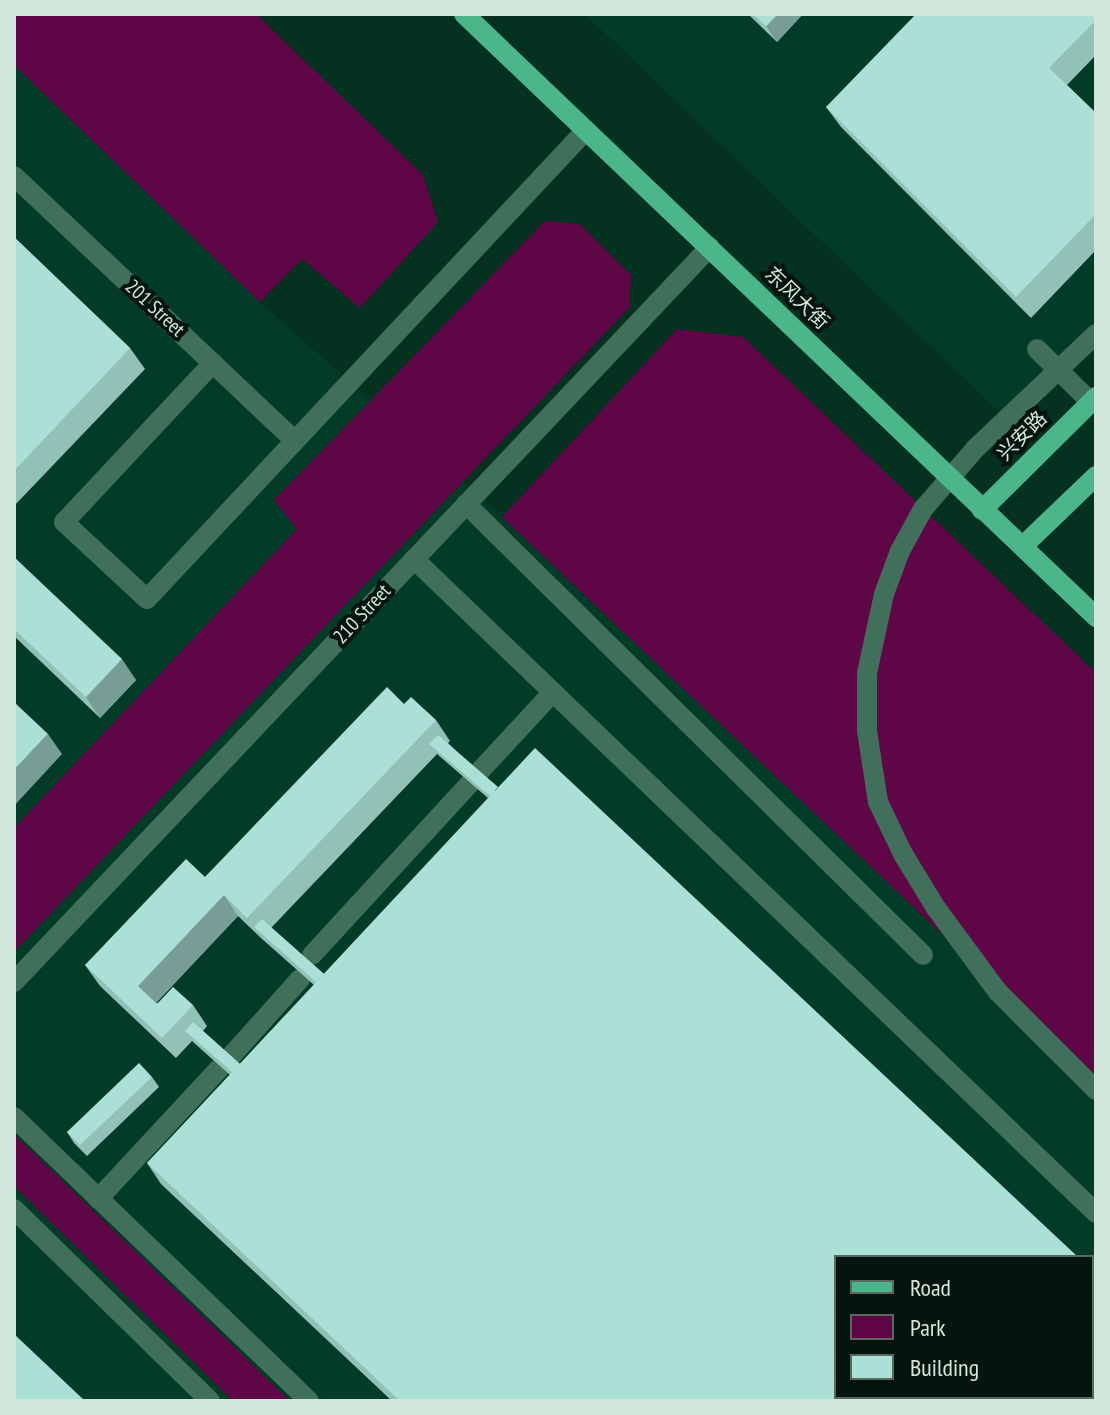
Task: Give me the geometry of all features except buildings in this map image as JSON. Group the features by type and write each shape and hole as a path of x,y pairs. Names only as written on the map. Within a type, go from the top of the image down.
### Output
{"main road":[{"name":"东风大街","path":"464,14 1096,617"},
{"name":"兴安路","path":"982,510 1093,400"},
{"path":"1023,546 1096,476"}],"lane":[{"path":"213,363 64,522 147,599 586,130"},
{"name":"201 Street","path":"14,176 295,441"},
{"name":"210 Street","path":"14,982 710,247"},
{"path":"1096,334 975,449 923,509 900,551 884,594 867,673 867,731 878,802 903,854 936,908 998,992 1096,1090"},
{"path":"1037,349 1093,400"},
{"path":"466,504 923,955"},
{"path":"414,559 1096,1213"},
{"path":"312,955 553,692"},
{"path":"98,1199 300,979"},
{"path":"14,1117 309,1401"},
{"path":"14,1209 210,1401"}],"shaded area":[{"path":"585,14 1096,14 1096,322 1006,419"},
{"path":"14,65 260,302 502,517 1096,1080 1096,1401 14,1401"}],"green space":[{"path":"14,14 256,14 423,175 438,222 360,308 302,259 260,302 14,65"},
{"path":"545,221 580,224 631,275 629,308 14,952 14,828 297,529 274,500"},
{"path":"677,329 743,337 1096,673 1096,1080 502,517"},
{"path":"14,1134 290,1401 233,1401 14,1186"}]}
